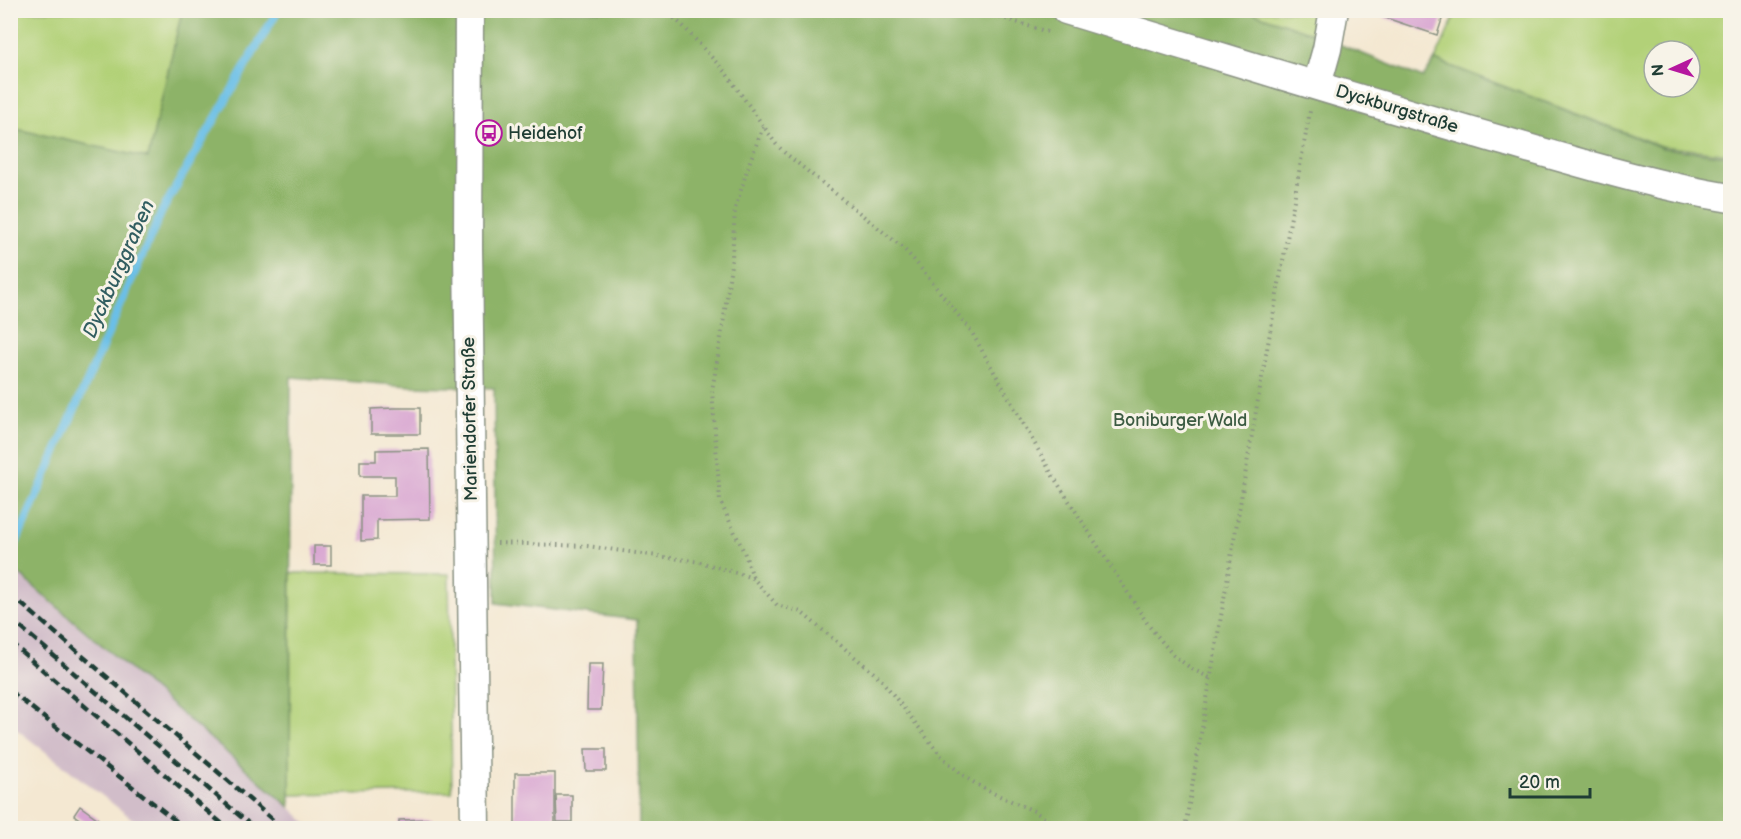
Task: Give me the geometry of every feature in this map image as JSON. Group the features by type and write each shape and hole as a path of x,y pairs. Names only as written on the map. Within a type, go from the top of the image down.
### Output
{"street":[{"name":"Mariendorfer Straße","path":"469,10 468,248 475,828"},
{"name":"Dyckburgstraße","path":"1066,10 1314,97 1677,188 1731,198"},
{"path":"1314,97 1327,49 1334,10"}],"path":[{"path":"665,10 683,26 726,73 776,144 902,247 915,261 978,343 1053,476 1149,626 1173,655 1192,669 1210,678"},
{"path":"1185,828 1314,97"},
{"path":"764,126 735,209 725,314 712,391 720,501 744,552 753,578 777,605 801,612 880,678 942,757 965,777 986,790 1034,810 1059,828"},
{"path":"471,543 587,546 700,562 753,578"}],"shaded area":[{"path":"10,567 312,828 144,828 11,725"}],"green space":[{"path":"11,11 182,11 148,158 11,128"},
{"name":"Boniburger Wald","path":"182,11 1248,11 1311,33 1423,78 1435,60 1663,148 1730,156 1730,828 639,828 637,620 496,603 494,388 410,386 291,377 290,807 11,567 11,128 148,158"},
{"path":"1248,11 1315,11 1311,33"},
{"path":"1457,11 1730,11 1730,154 1661,146 1435,60"},
{"path":"291,573 449,574 452,792 290,795"}],"building":[{"path":"1379,10 1445,10 1437,35 1377,15"},
{"path":"420,408 420,434 371,434 371,409"},
{"path":"429,449 430,519 377,520 377,540 361,541 361,496 395,496 395,476 360,476 360,461 376,461 376,450"},
{"path":"314,546 331,546 331,565 314,565"},
{"path":"588,664 603,664 601,710 587,710"},
{"path":"585,749 606,749 606,771 586,771"},
{"path":"515,773 555,773 555,828 515,828"},
{"path":"556,795 572,795 572,822 557,822"},
{"path":"80,806 98,819 92,828 74,815"},
{"path":"432,819 432,828 399,828 399,820"}],"waterway":[{"name":"Dyckburggraben","path":"12,552 162,211 278,10"}],"railway":[{"path":"10,594 282,828"},
{"path":"10,618 254,828"},
{"path":"10,642 227,828"},
{"path":"10,691 185,828"}],"place":[{"name":"Heidehof","path":"489,133"}]}
